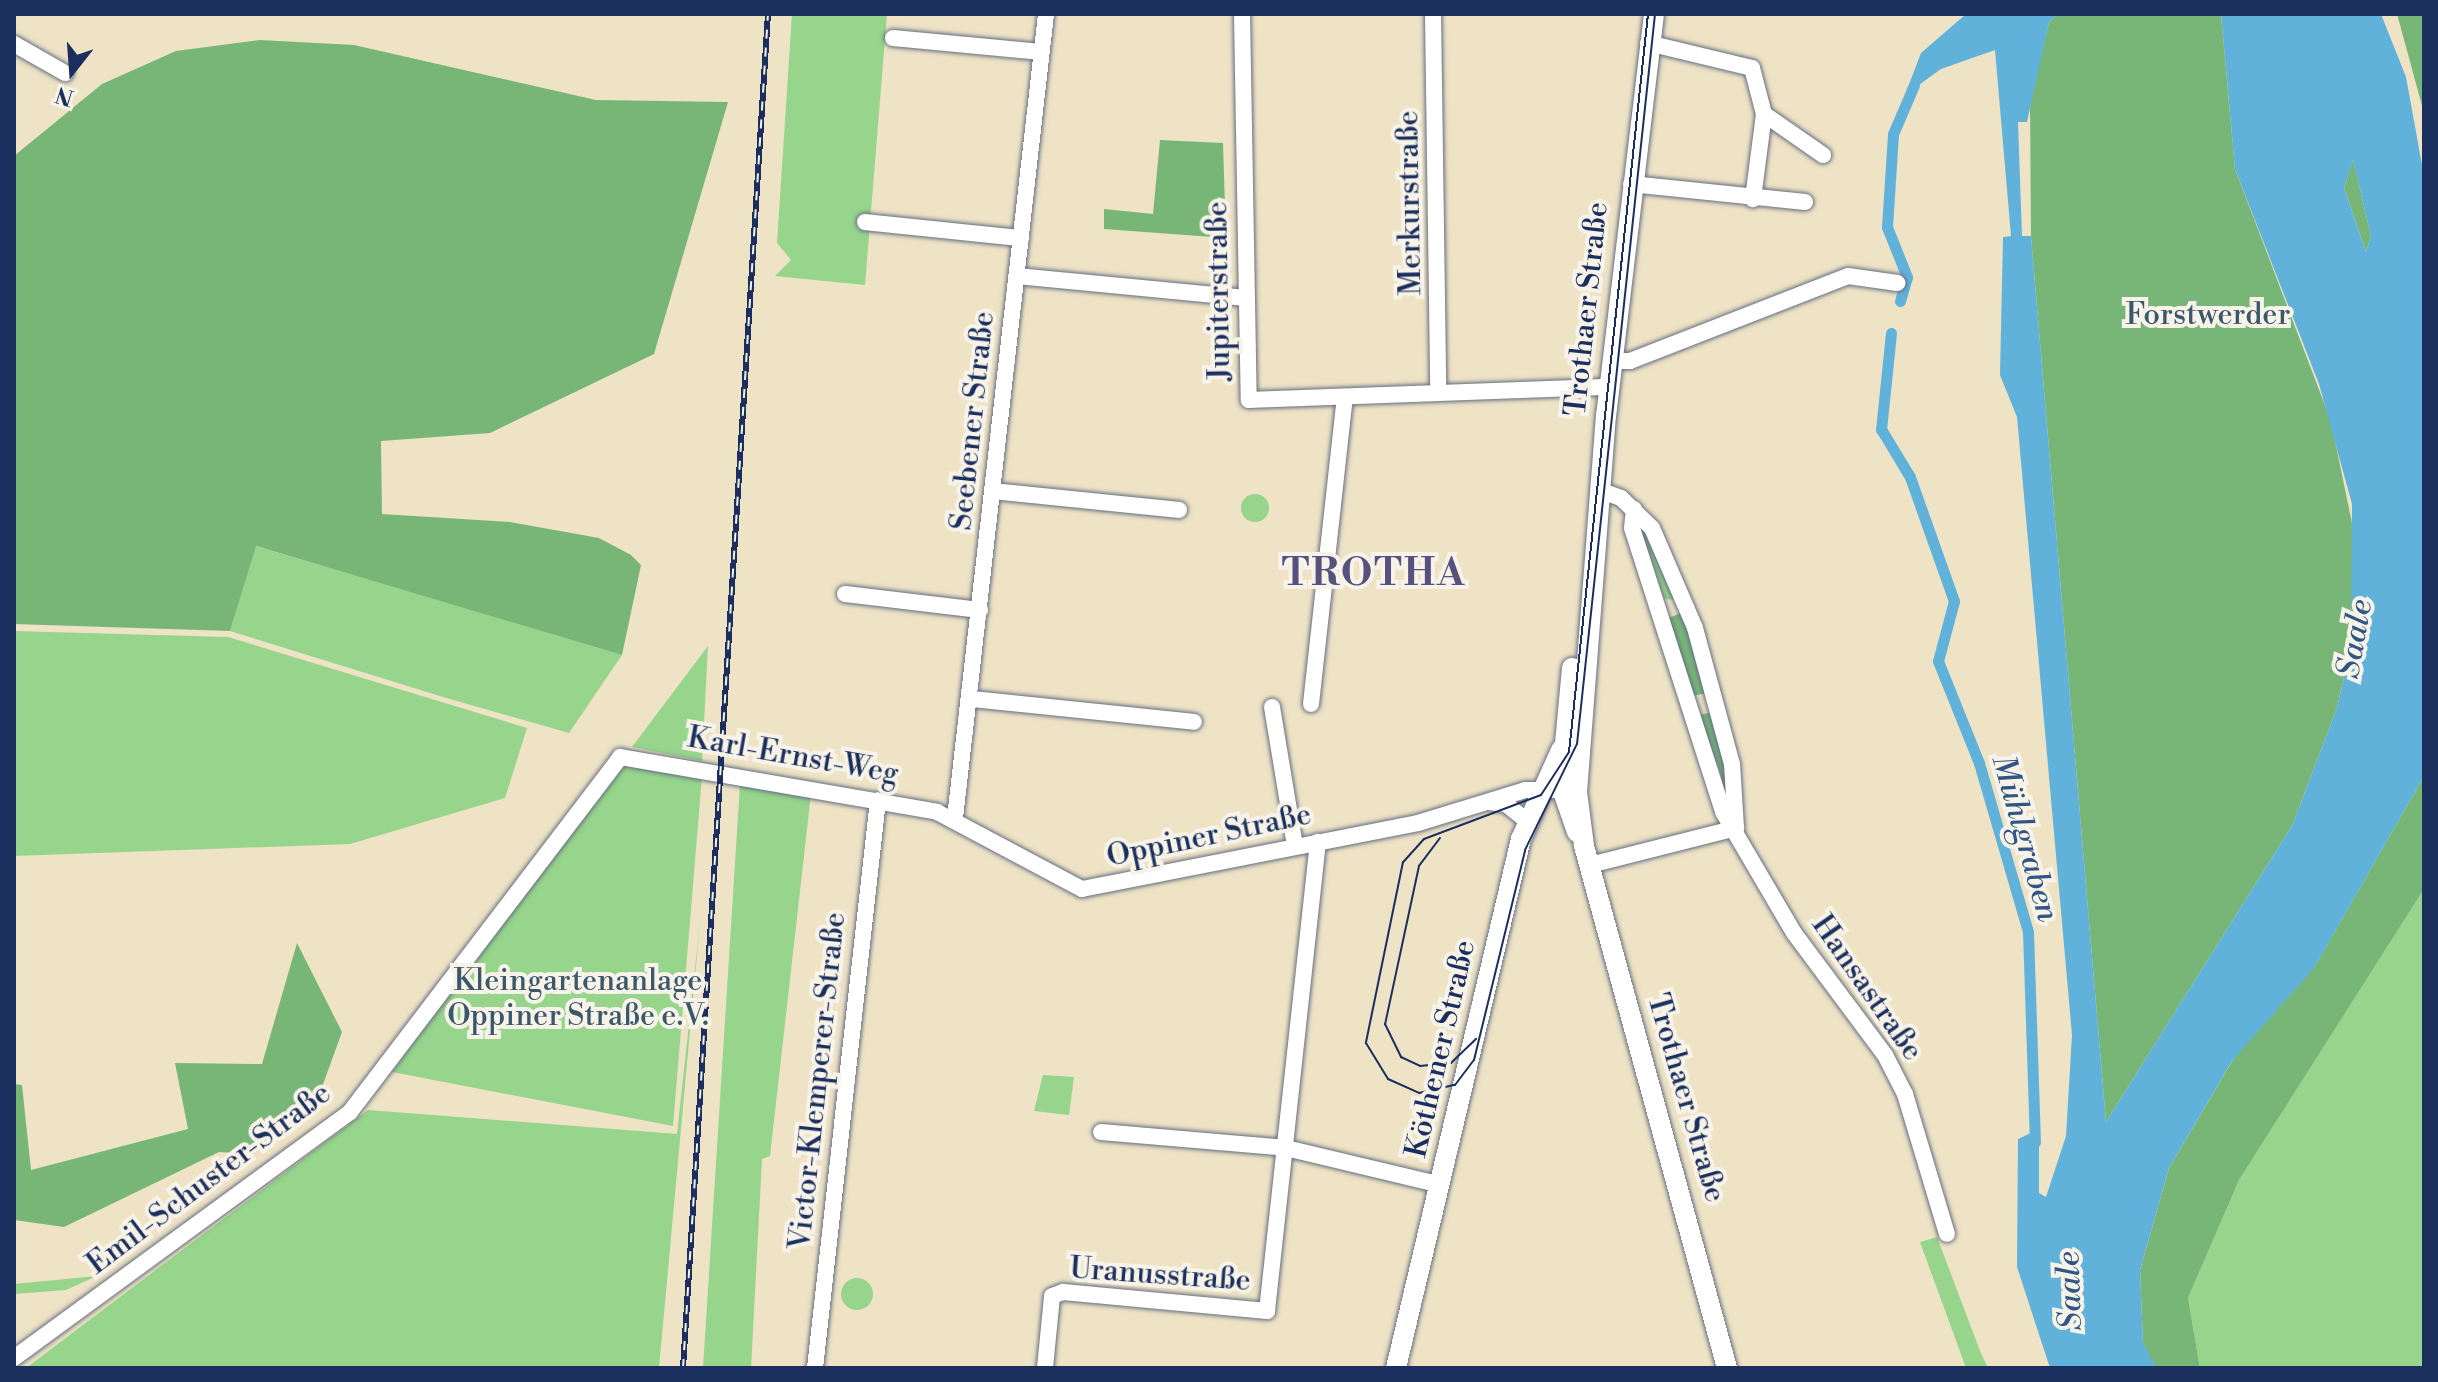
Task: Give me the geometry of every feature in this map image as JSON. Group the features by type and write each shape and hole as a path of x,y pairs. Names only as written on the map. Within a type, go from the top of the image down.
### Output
{"main road":[{"name":"Trothaer Straße","path":"1650,24 1609,387 1576,764 1587,855 1727,1368"},
{"name":"Trothaer Straße","path":"1561,750 1575,641 1589,599"},
{"name":"Köthener Straße","path":"1396,1368 1528,822 1553,791 1561,750"},
{"name":"Trothaer Straße","path":"1553,791 1587,855"}],"street":[{"name":"Seebener Straße","path":"955,818 973,699 980,610 1046,14"},
{"name":"Jupiterstraße","path":"1242,14 1249,400 1609,387"},
{"name":"Merkurstraße","path":"1433,14 1438,392"},
{"path":"1650,24 1752,68 1764,114 1753,199"},
{"path":"893,38 1041,52"},
{"path":"14,44 65,73"},
{"path":"1764,114 1823,155"},
{"path":"1631,184 1805,202"},
{"path":"865,222 1021,238"},
{"path":"1017,276 1246,298"},
{"path":"1612,361 1630,361 1848,276 1898,283"},
{"path":"1311,704 1345,397"},
{"path":"1599,490 1634,509 1652,528 1686,607 1717,702 1726,794"},
{"path":"993,491 1179,510"},
{"path":"1634,509 1632,528 1689,709 1726,794"},
{"path":"845,594 980,610"},
{"path":"1661,615 1686,607"},
{"path":"973,699 1194,722"},
{"path":"1689,709 1717,702"},
{"path":"1272,707 1295,846"},
{"name":"Karl-Ernst-Weg","path":"620,757 878,800 955,818"},
{"name":"Emil-Schuster-Straße","path":"14,1358 350,1112 620,757"},
{"path":"1553,791 1580,814"},
{"name":"Oppiner Straße","path":"955,818 1082,889 1318,842 1487,802 1553,791"},
{"name":"Hansastraße","path":"1726,794 1736,828 1794,933 1885,1055 1905,1094 1947,1234"},
{"name":"Victor-Klemperer-Straße","path":"815,1368 878,800"},
{"path":"1487,802 1506,804 1528,822"},
{"path":"1587,855 1736,828"},
{"name":"Uranusstraße","path":"1045,1368 1052,1296 1063,1292 1267,1311 1318,842"},
{"path":"1101,1132 1286,1148 1441,1185"}],"green space":[{"path":"792,14 887,14 865,285 775,276 791,260 777,243"},
{"name":"Forstwerder","path":"2058,14 2221,14 2235,169 2331,421 2355,538 2351,646 2337,708 2292,826 2106,1122 2031,236 2030,100 2049,22"},
{"path":"2397,14 2424,14 2424,113"},
{"path":"260,40 354,45 596,100 728,102 654,354 490,433 381,441 382,514 510,522 599,538 631,555 641,565 622,655 256,546 230,631 14,624 14,156 102,84 176,51"},
{"path":"1160,140 1223,143 1226,238 1104,229 1104,209 1153,214"},
{"path":"2353,159 2371,236 2366,252 2344,188"},
{"path":"1255,494 1265,498 1269,508 1265,518 1255,522 1245,518 1241,508 1245,498"},
{"path":"1637,520 1646,528 1676,600 1664,599"},
{"path":"255,546 622,655 569,733 443,697 230,631"},
{"path":"1683,612 1708,693 1691,696 1669,618"},
{"path":"14,631 228,637 527,728 505,798 350,844 14,856"},
{"path":"708,646 702,761 632,747"},
{"path":"1713,712 1729,775 1726,788 1699,715"},
{"name":"Kleingartenanlage Oppiner Straße e.V.","path":"632,763 702,776 673,1126 392,1072 619,766"},
{"path":"2424,776 2424,889 2239,1180 2188,1298 2200,1368 2155,1368 2143,1343 2140,1270 2169,1168 2234,1058 2315,966"},
{"name":"Kleingartenanlage Oppiner Straße e.V.","path":"740,784 811,794 770,1156 762,1159 751,1368 703,1368"},
{"path":"2424,889 2424,1368 2200,1368 2188,1298 2239,1180"},
{"path":"700,922 659,1368 26,1368 368,1110 677,1134"},
{"path":"297,943 342,1032 322,1087 289,1126 254,1154 219,1152 64,1227 14,1220 14,1084 22,1085 31,1170 188,1129 175,1063 262,1064"},
{"path":"1043,1075 1074,1077 1069,1115 1034,1111"},
{"path":"1937,1237 1988,1368 1966,1368 1920,1242"},
{"path":"97,1276 66,1290 14,1294 14,1284"},
{"path":"857,1278 868,1283 873,1294 868,1305 857,1310 846,1305 841,1294 846,1283"}],"water":[{"name":"Saale","path":"1966,14 2058,14 2049,22 2027,122 2018,122 2022,236 2031,236 2106,1122 2292,826 2337,708 2351,646 2352,504 2319,384 2235,169 2221,14 2381,14 2406,77 2424,176 2424,776 2314,968 2232,1061 2169,1168 2140,1270 2143,1342 2156,1368 2050,1368 2017,1267 2018,1139 2039,1129 2039,1193 2046,1197 2066,1136 2072,1035 2017,417 2000,375 2003,237 2011,236 1995,50 1941,69 1905,95 1921,53","holes":["2353,160 2371,236 2366,252 2344,188"]}],"waterway":[{"name":"Mühlgraben","path":"1900,301 1907,277 1887,227 1893,134 1914,85"},
{"path":"1891,333 1881,429 1910,477 1954,601 1938,661 1979,763 2028,932 2035,1142"}],"tram line":[{"path":"1648,14 1569,752 1541,795 1424,839 1403,862 1366,1043 1388,1079 1419,1093 1455,1085 1474,1060 1525,850 1577,744 1655,14"},
{"path":"1440,838 1419,866 1385,1024 1401,1057 1420,1066 1451,1063 1476,1039"}],"railway":[{"path":"683,1368 768,14"}],"district":[{"name":"TROTHA","path":"1374,574"}]}
